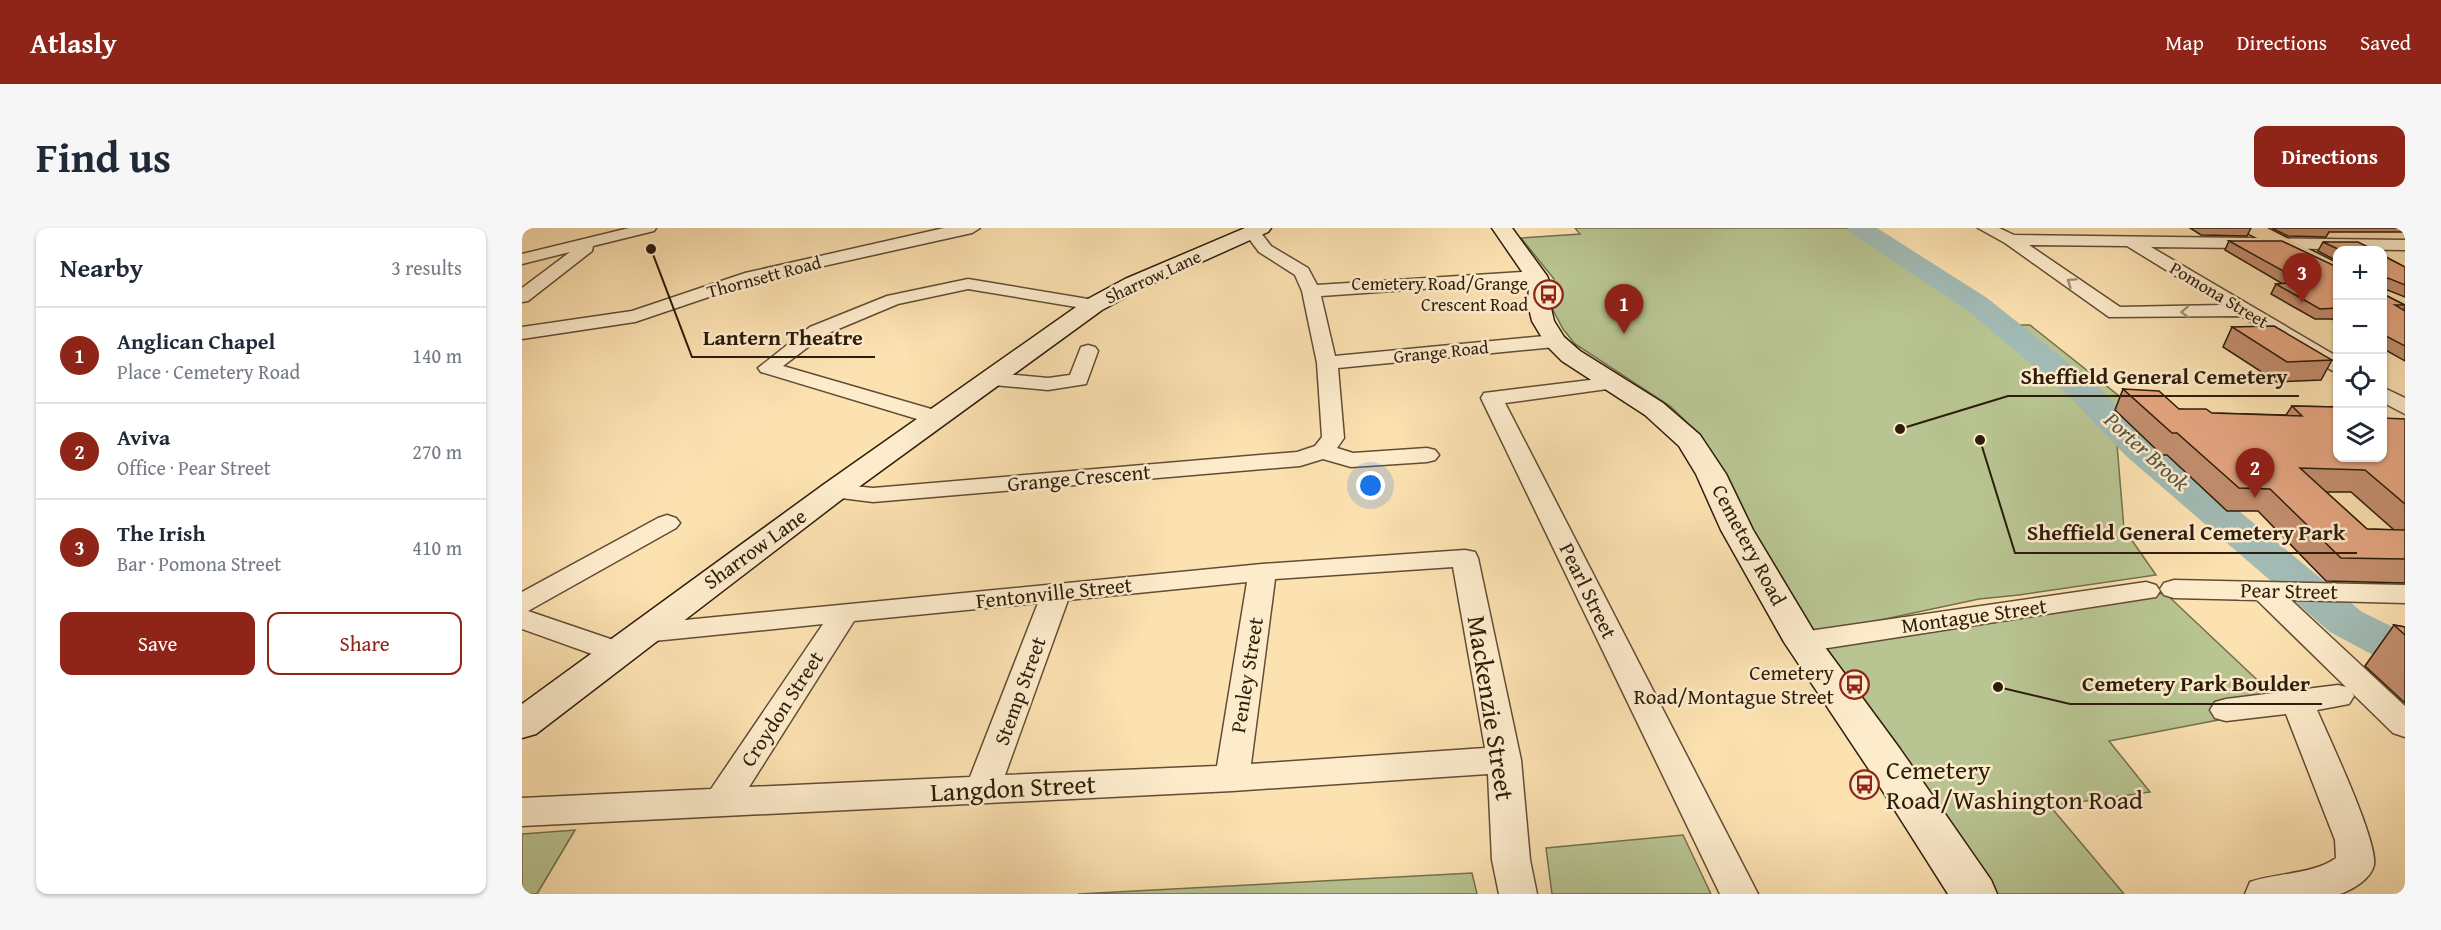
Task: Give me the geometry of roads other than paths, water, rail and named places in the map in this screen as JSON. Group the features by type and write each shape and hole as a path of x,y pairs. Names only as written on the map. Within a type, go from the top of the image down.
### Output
{"main road":[{"path":"2252,228 2333,270"}],"street":[{"path":"522,259 648,228"},
{"name":"Thornsett Road","path":"522,333 635,316 660,310 741,280 937,234 972,228"},
{"name":"Cemetery Road","path":"1502,228 1511,244 1528,262 1536,276 1540,286 1539,304 1543,321 1555,341 1571,356 1654,409 1690,441 1711,474 1737,530 1802,642 1885,760 1974,894"},
{"path":"1986,228 2011,240 2120,314 2244,310"},
{"path":"1256,230 1265,249 1302,272 1311,291 1327,363 1333,438 1323,451 1351,460 1427,455"},
{"name":"Sharrow Lane","path":"522,724 834,491 1094,305 1142,280 1256,230"},
{"path":"2011,240 2405,245"},
{"path":"522,297 587,247 587,242"},
{"name":"Pomona Street","path":"2131,242 2333,364"},
{"path":"1311,291 1536,276"},
{"path":"937,418 768,368 817,331 893,300 968,284 1094,305"},
{"name":"Grange Road","path":"1327,363 1555,341"},
{"path":"993,379 1048,384 1079,380 1088,351"},
{"name":"Pearl Street","path":"1615,383 1492,398 1739,894"},
{"path":"2387,396 2405,407"},
{"name":"Grange Crescent","path":"834,491 884,494 1300,459 1323,451"},
{"path":"522,604 667,523"},
{"name":"Fentonville Street","path":"644,632 1262,572 1465,558"},
{"name":"Mackenzie Street","path":"1465,558 1504,760 1511,860 1518,894"},
{"name":"Penley Street","path":"1232,778 1262,572"},
{"name":"Montague Street","path":"1802,642 2160,590"},
{"name":"Pear Street","path":"2160,590 2405,594"},
{"path":"2277,591 2405,725"},
{"name":"Stemp Street","path":"983,788 1056,593"},
{"name":"Croydon Street","path":"720,804 844,614"},
{"path":"522,619 617,652"},
{"path":"2226,710 2338,696"},
{"path":"2264,894 2337,879 2355,866 2353,840 2296,700"},
{"name":"Langdon Street","path":"522,812 720,804 983,788 1232,778 1504,760"}],"waterway":[{"name":"Porter Brook","path":"1860,228 1977,304 2081,389 2138,447 2346,622 2405,652"}],"place":[{"name":"Lantern Theatre","path":"651,249"},
{"name":"Cemetery Road/Grange Crescent Road","path":"1549,294"},
{"name":"The Irish","path":"2302,303"},
{"name":"Anglican Chapel","path":"1624,334"},
{"name":"Sheffield General Cemetery","path":"1900,429"},
{"name":"Sheffield General Cemetery Park","path":"1980,440"},
{"name":"Aviva","path":"2255,498"},
{"name":"Cemetery Road/Montague Street","path":"1855,685"},
{"name":"Cemetery Park Boulder","path":"1998,687"},
{"name":"Cemetery Road/Washington Road","path":"1865,785"}]}
